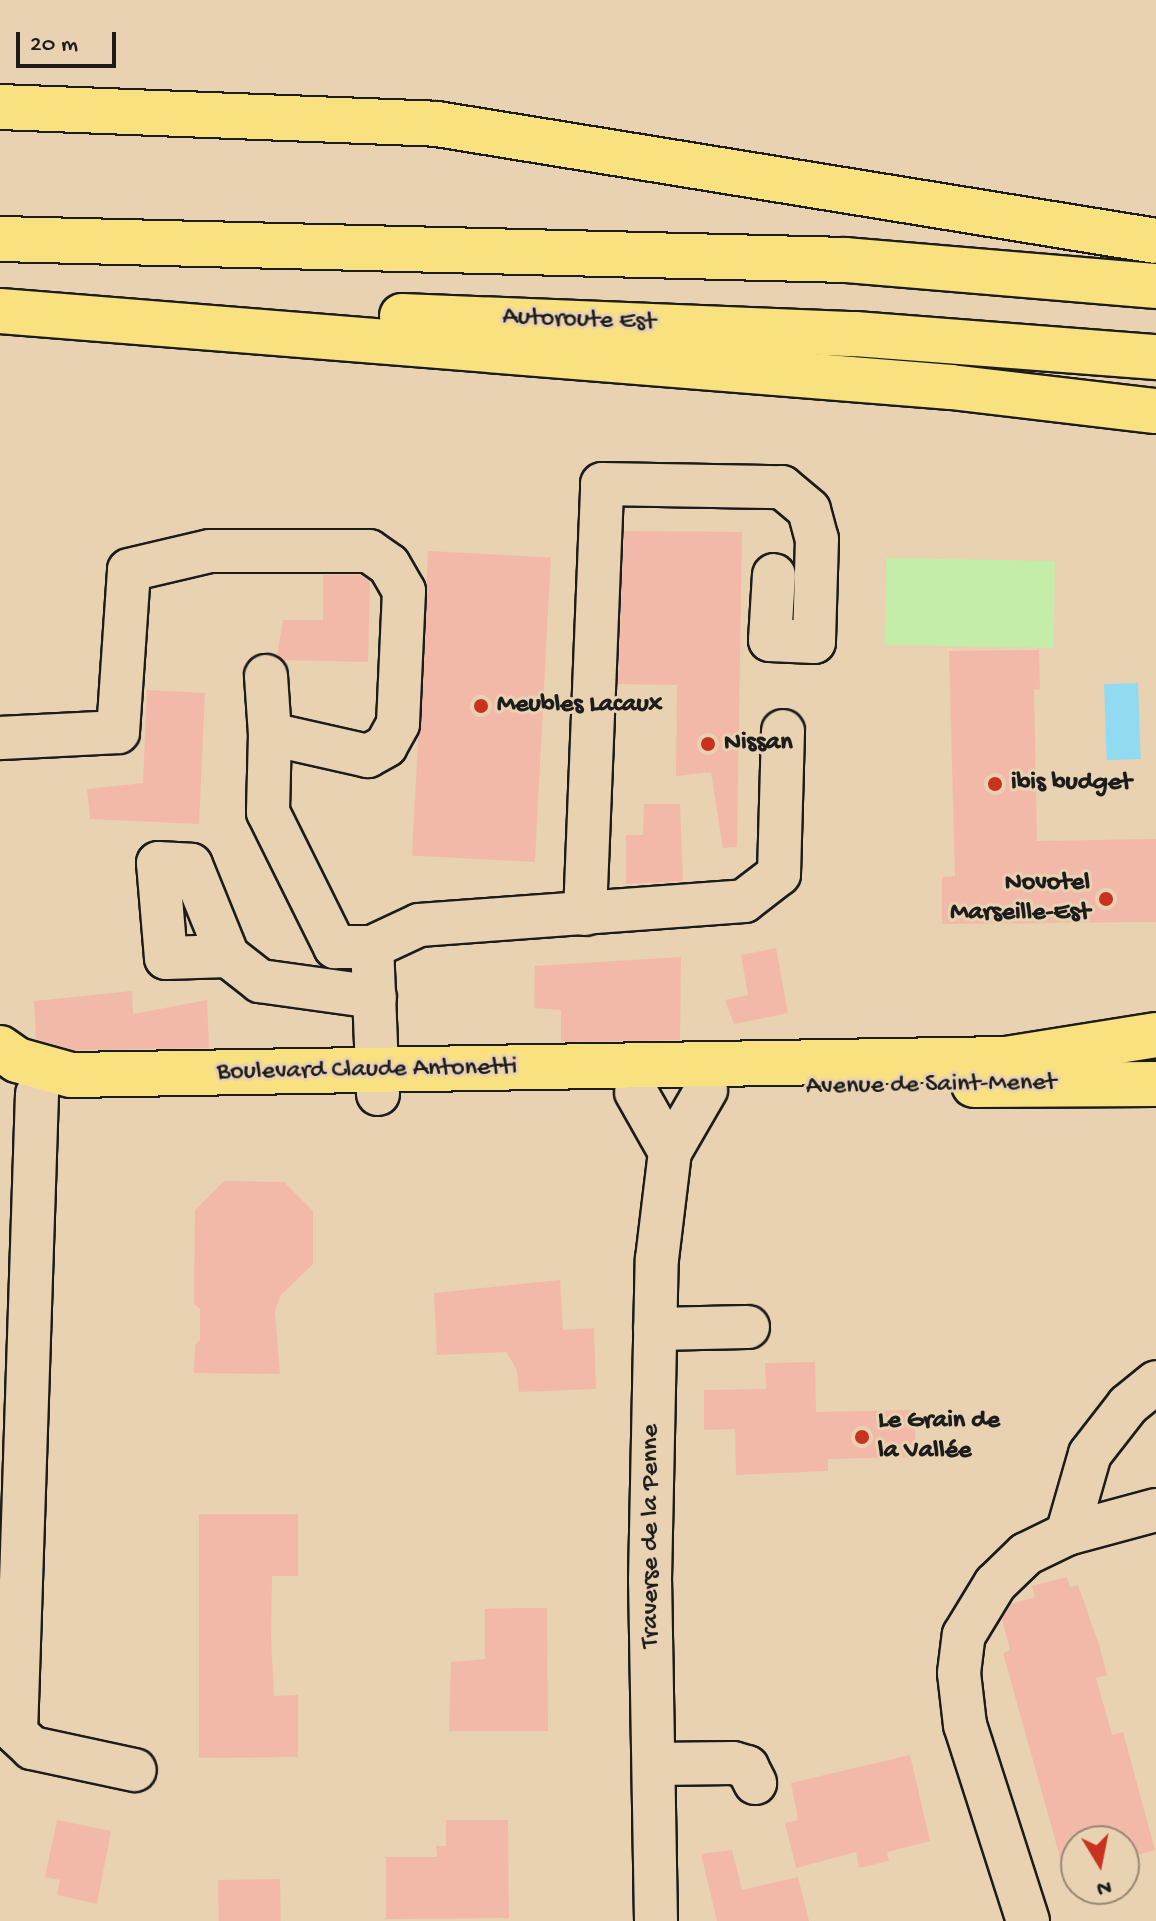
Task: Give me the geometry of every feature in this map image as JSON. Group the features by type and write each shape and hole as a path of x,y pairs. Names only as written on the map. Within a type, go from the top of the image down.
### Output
{"main road":[{"path":"0,107 437,124 1156,241"},
{"path":"0,239 845,260 1156,286"},
{"path":"0,309 935,386 1156,411"},
{"name":"Autoroute Est","path":"0,309 516,318 855,334 1156,357"},
{"name":"Avenue de Saint-Menet","path":"723,1078 1006,1059 1156,1035"},
{"name":"Boulevard Claude Antonetti","path":"0,1048 17,1060 71,1075 636,1092 723,1078"},
{"path":"1006,1059 1156,1056"},
{"name":"Boulevard Claude Antonetti","path":"18,1090 723,1078"},
{"name":"Avenue de Saint-Menet","path":"723,1078 1156,1084"}],"street":[{"path":"585,914 602,484 782,487 809,510 817,539 814,642 770,640 774,575"},
{"path":"0,738 118,732 129,570 210,551 369,551 389,565 404,591 398,724 386,746 368,756 270,734"},
{"path":"266,676 270,734 268,812 335,947 372,947 419,925 744,901 779,874 783,731"},
{"path":"372,947 378,1082"},
{"path":"228,956 260,981 375,997"},
{"name":"Traverse de la Penne","path":"656,1921 650,1580 655,1329 670,1152 723,1078"},
{"path":"18,1090 16,1733 32,1748 135,1770"},
{"path":"636,1092 670,1152"},
{"path":"655,1329 748,1327"},
{"path":"1067,1534 1090,1454 1128,1405 1156,1382"},
{"path":"1028,1921 965,1725 959,1673 964,1635 995,1584 1026,1554 1067,1534 1156,1510"},
{"path":"654,1764 733,1763 747,1767 755,1783"}],"green space":[{"path":"886,558 1055,561 1053,648 884,645"}],"water":[{"path":"1138,683 1141,759 1107,760 1104,684"}],"building":[{"name":"Nissan","path":"624,531 742,532 737,847 723,848 711,772 676,776 677,685 618,684"},
{"name":"Meubles Lacaux","path":"428,551 551,557 535,862 412,856"},
{"path":"323,575 361,575 370,581 368,662 283,660 277,655 283,620 323,620"},
{"name":"ibis budget","path":"1039,650 1040,690 1034,689 1037,841 1156,839 1156,922 942,924 942,877 955,876 949,651"},
{"path":"147,690 205,693 199,824 90,819 87,789 143,783"},
{"path":"644,804 680,804 683,881 626,884 626,835 643,835"},
{"path":"776,948 788,1013 734,1024 725,1000 748,995 741,955"},
{"path":"681,957 680,1040 561,1042 561,1010 534,1008 535,966"},
{"path":"132,991 133,1014 207,1000 209,1048 74,1050 36,1039 34,1001"},
{"path":"224,1181 284,1182 313,1211 313,1264 281,1295 275,1310 280,1374 194,1373 195,1345 200,1340 200,1309 194,1304 195,1210"},
{"path":"560,1280 563,1330 594,1328 596,1389 519,1392 517,1370 506,1352 437,1355 434,1293"},
{"path":"815,1362 816,1412 915,1410 915,1457 828,1459 828,1471 736,1475 735,1429 704,1430 704,1390 766,1389 765,1363"},
{"path":"199,1514 298,1514 298,1576 272,1576 271,1637 274,1696 298,1695 298,1757 199,1758"},
{"path":"1067,1577 1070,1587 1078,1585 1107,1675 1096,1678 1112,1735 1123,1732 1155,1850 1140,1854 1140,1825 1060,1825 1060,1857 1003,1653 1010,1650 1002,1619 1011,1604 1035,1597 1032,1586"},
{"path":"547,1608 548,1731 449,1731 451,1662 485,1659 485,1609"},
{"path":"910,1755 930,1841 887,1852 889,1861 859,1868 856,1852 796,1868 785,1823 798,1820 791,1783"},
{"path":"57,1820 111,1831 97,1904 57,1895 60,1880 45,1877"},
{"path":"446,1820 508,1820 509,1918 386,1919 386,1857 437,1857 436,1846 446,1846"},
{"path":"732,1850 742,1890 798,1877 809,1921 717,1921 701,1854"},
{"path":"280,1879 281,1921 219,1921 218,1880"}],"place":[{"name":"Meubles Lacaux","path":"481,706"},
{"name":"Nissan","path":"708,744"},
{"name":"ibis budget","path":"995,784"},
{"name":"Novotel Marseille-Est","path":"1106,899"},
{"name":"Le Grain de la Vallée","path":"862,1437"}]}
